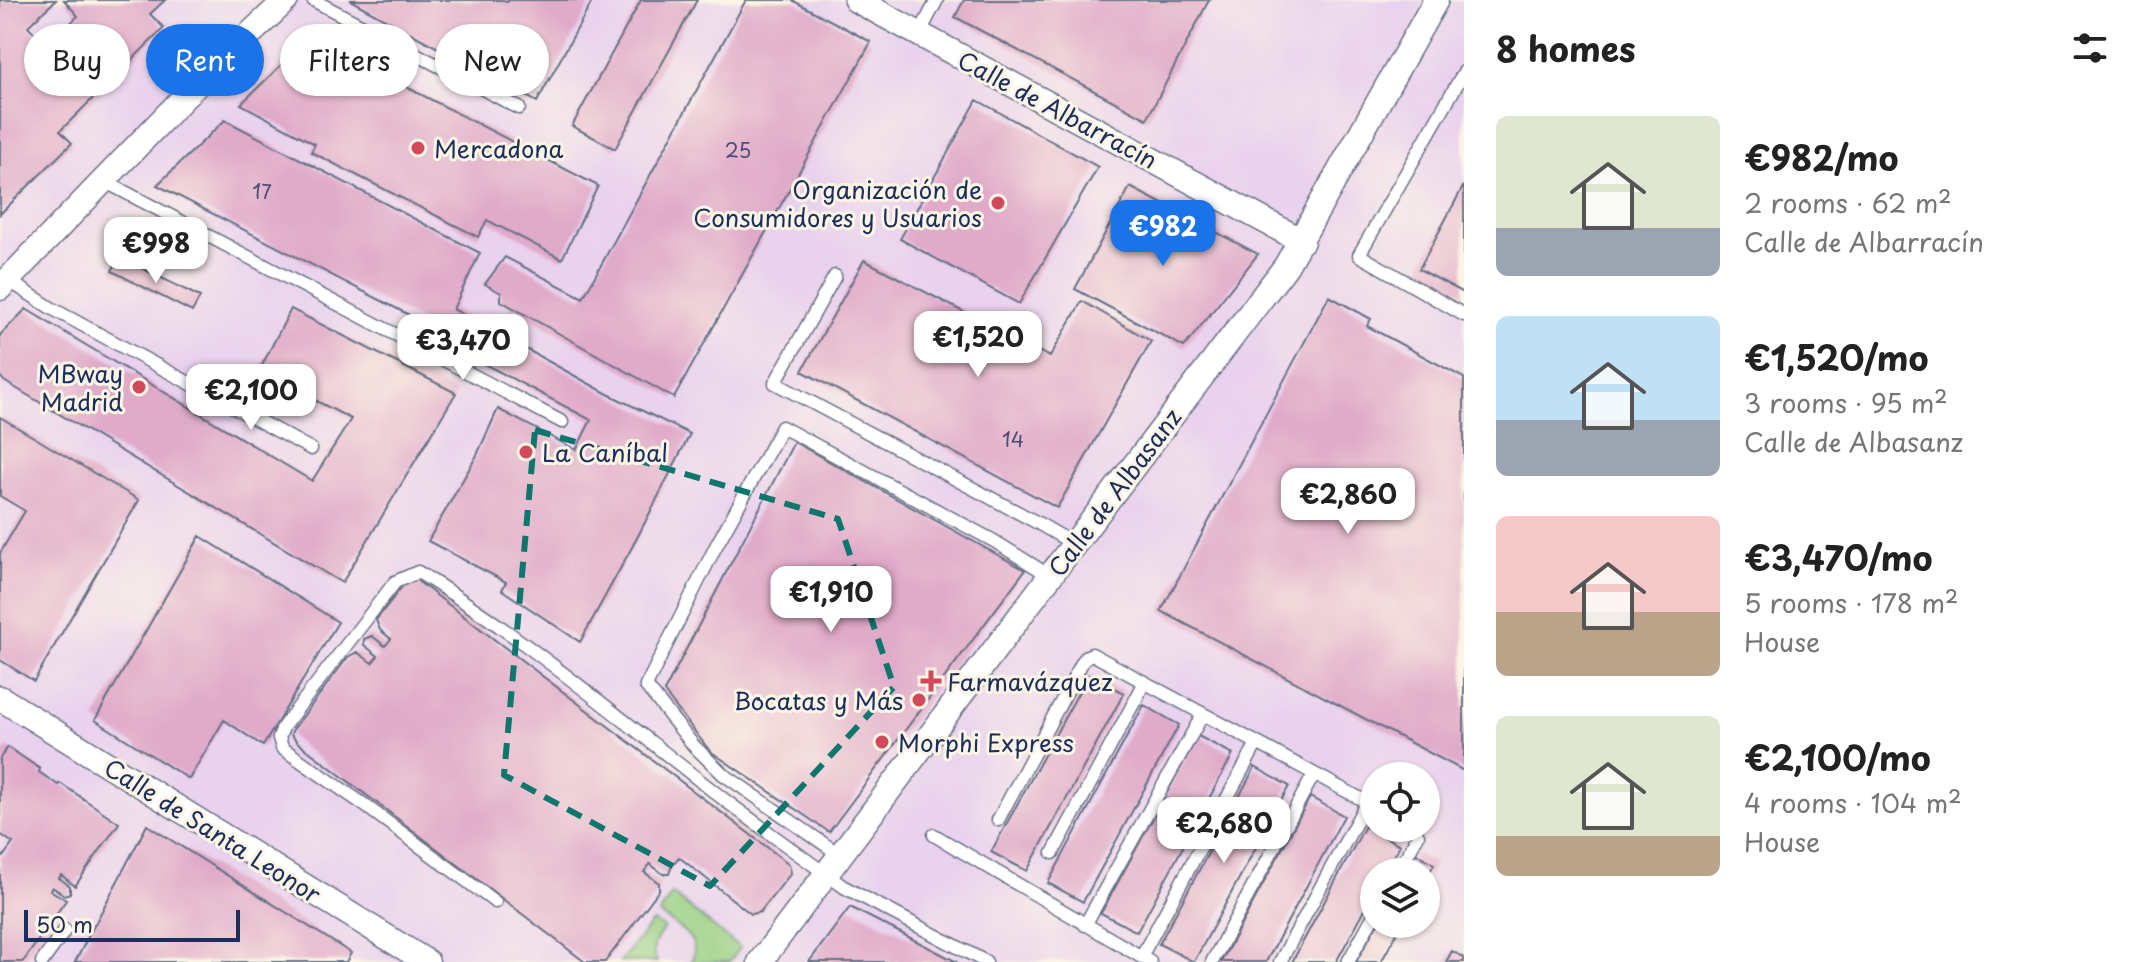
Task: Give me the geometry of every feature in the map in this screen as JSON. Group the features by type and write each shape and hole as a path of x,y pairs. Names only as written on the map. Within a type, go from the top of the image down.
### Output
{"street":[{"path":"3,281 192,89 286,0"},
{"name":"Calle de Albarracín","path":"856,0 1302,241"},
{"name":"Calle de Albasanz","path":"760,962 1286,266 1436,0"},
{"name":"Calle de Santa Leonor","path":"0,698 427,962"}],"lane":[{"path":"313,0 519,108"},
{"path":"919,34 937,0"},
{"path":"1464,72 1359,255 1464,315"},
{"path":"104,181 562,422"},
{"path":"835,276 775,383 1074,544"},
{"path":"3,281 311,449"},
{"path":"986,962 844,887 833,865 723,774 694,746 646,686 716,546 782,427 994,541 1050,576"},
{"path":"495,902 282,748 279,738 283,727 395,582 418,572 505,630 728,802 833,865"},
{"path":"998,820 1087,656 1092,654 1360,799"},
{"path":"1053,853 1145,682"},
{"path":"1085,925 1203,714"},
{"path":"934,835 1146,959 1257,743"},
{"path":"1212,962 1314,774"},
{"path":"1280,962 1360,822"},
{"path":"42,962 65,930"},
{"path":"1348,962 1361,938"}],"highlighted area":[{"path":"535,430 838,519 894,687 710,886 504,775"}],"shaded area":[{"path":"0,0 1464,0 1464,962 0,962"}],"green space":[{"path":"672,894 740,948 729,962 691,962 694,954 691,939 659,914"},
{"path":"653,921 664,928 654,948 657,962 620,962"}],"building":[{"path":"0,0 56,0 30,24 24,24 24,96 95,96 60,131 72,143 0,214"},
{"path":"64,0 165,0 150,14 160,24 146,24 146,46 130,62 130,24 69,24 78,16"},
{"path":"350,0 593,0 549,80 549,24 435,24 435,46 419,38 419,24 394,24"},
{"path":"641,0 697,0 615,149 572,126"},
{"path":"746,0 792,0 871,42 674,398 501,301 501,293 485,284 505,257 583,298"},
{"path":"964,0 1209,0 1147,119 955,17"},
{"name":"Mercadona","path":"280,66 280,96 419,96 419,93 598,186 562,259 487,220 478,237 311,152 315,144 241,104 249,96 264,96 264,82"},
{"path":"526,96 540,96 537,102"},
{"name":"Organización de Consumidores y Usuarios","path":"977,100 1098,167 1019,304 900,239"},
{"path":"225,120 480,253 453,309 606,393 690,434 580,642 502,590 506,582 428,541 477,455 498,409 576,450 591,420 475,359 479,351 157,185"},
{"path":"1464,185 1464,293 1419,269"},
{"path":"1130,187 1258,254 1184,347 1075,289"},
{"path":"119,257 200,297 192,312 112,271"},
{"path":"864,260 1050,357 1082,301 1151,341 1057,508 802,371"},
{"path":"1329,296 1371,319 1367,326 1464,378 1464,771 1161,611"},
{"path":"26,309 312,481 351,419 259,371 291,309 456,393 342,583 4,381 0,376 0,335"},
{"path":"0,417 139,500 34,681 0,660 0,553 25,511 0,496"},
{"path":"794,442 1025,570 829,832 710,751 664,692"},
{"path":"200,536 338,622 263,746 224,720 189,779 95,720"},
{"path":"408,579 415,579 789,864 791,873 760,912 751,914 679,857 669,874 663,874 650,864 644,872 659,883 659,890 605,962 585,962 297,742 291,735 292,731 348,657 357,652 372,663 378,656 364,645 364,639 372,636 385,646 391,639 380,630 376,620"},
{"path":"1088,675 1124,693 1027,871 991,852"},
{"path":"1144,705 1179,725 1083,902 1048,883"},
{"path":"1198,736 1233,754 1137,932 1101,913"},
{"path":"8,747 40,769 39,772 119,823 75,886 61,875 59,878 70,886 70,893 64,895 52,887 50,890 66,900 23,962 0,962 0,855 3,857 13,843 0,834 0,758"},
{"path":"1255,767 1289,786 1194,962 1159,944"},
{"path":"1310,797 1344,816 1266,962 1221,962"},
{"path":"147,825 351,953 346,962 75,962"},
{"path":"1360,835 1360,842 1394,842 1400,845 1393,858 1360,858 1360,918 1336,962 1292,962"},
{"path":"850,907 957,962 809,962"},
{"path":"1369,938 1394,938 1381,962 1356,962"},
{"path":"1452,951 1464,958 1464,962 1446,962"}],"place":[{"name":"Mercadona","path":"418,148"},
{"name":"Organización de Consumidores y Usuarios","path":"998,203"},
{"name":"MBway Madrid","path":"139,387"},
{"name":"La Caníbal","path":"526,452"},
{"name":"Farmavázquez","path":"931,681"},
{"name":"Bocatas y Más","path":"919,700"},
{"name":"Morphi Express","path":"882,742"}]}
